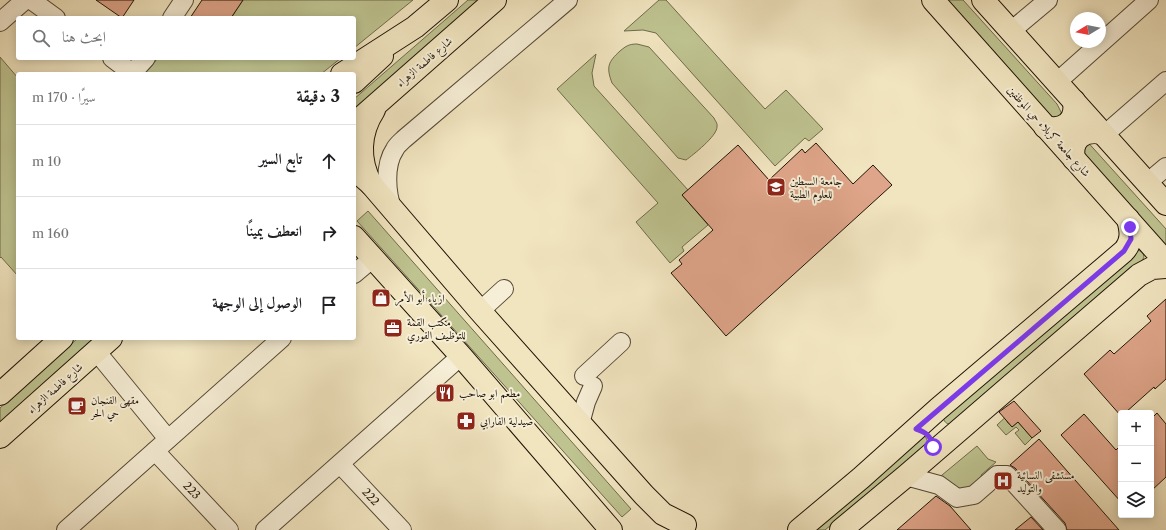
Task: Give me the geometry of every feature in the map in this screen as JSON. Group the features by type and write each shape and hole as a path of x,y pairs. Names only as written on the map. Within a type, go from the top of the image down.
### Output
{"main road":[{"path":"356,80 414,27 447,0"},
{"name":"شارع فاطمة الزهراء","path":"356,122 495,0"},
{"name":"شارع جامعة كربلاء حي الموظفين","path":"933,0 1166,262"},
{"path":"983,0 1166,204"},
{"path":"345,72 414,27"},
{"path":"387,95 370,116 366,124 362,142 362,161 365,173 371,184 393,212 480,311 656,508 667,516 692,527"},
{"path":"1045,127 1059,128 1065,126 1073,115 1075,108 1074,101"},
{"path":"1074,159 1074,146 1082,135 1095,131 1103,134"},
{"path":"356,171 371,184"},
{"path":"799,530 861,478 938,409 1124,251 1131,239 1131,230 1128,219"},
{"path":"356,239 461,356 611,530"},
{"path":"841,530 958,432 1139,275 1152,268 1166,267"},
{"path":"0,394 60,340"},
{"name":"شارع فاطمة الزهراء","path":"0,437 103,345"},
{"path":"938,409 940,423 945,428 958,432"},
{"path":"916,429 922,430 928,434 932,440 932,454"},
{"path":"655,530 671,524 692,527"}],"street":[{"path":"0,22 25,0"},
{"path":"31,0 53,16"},
{"path":"173,16 184,0"},
{"path":"393,212 389,195 388,172 390,158 395,148 568,0"},
{"path":"1011,31 1048,0"},
{"path":"1057,82 1149,0"},
{"path":"115,60 128,70 136,69 144,60"},
{"path":"1103,134 1166,81"},
{"path":"1147,184 1166,167"},
{"path":"356,272 373,258"},
{"path":"480,311 504,289"},
{"path":"66,530 280,340"},
{"path":"580,424 586,402 588,381 621,342"},
{"name":"223","path":"103,345 162,445 230,530"},
{"path":"266,530 461,356"},
{"name":"222","path":"340,464 402,530"},
{"path":"906,476 939,485 957,498 974,495 997,475 1007,475 1057,530"}],"green space":[{"path":"243,0 413,0 356,46 356,16 232,16"},
{"path":"468,0 482,0 358,110 356,108 356,97"},
{"path":"659,0 666,0 765,109 786,90 823,129 809,141 805,138 775,166 656,33 643,30 624,31"},
{"path":"946,0 963,0 1057,104 1062,114 1060,118 1054,120"},
{"path":"637,44 649,47 717,123 716,131 713,135 704,145 686,160 678,158 612,83 609,73 609,65 613,58 624,48"},
{"path":"596,54 592,73 594,86 688,190 682,195 708,225 682,247 684,251 670,263 636,222 658,203 557,89"},
{"path":"0,57 16,76 16,274 1,257 0,258"},
{"path":"156,60 338,60 324,72 146,72"},
{"path":"1084,138 1166,229 1166,249 1077,149"},
{"path":"368,211 631,509 622,517 357,221"},
{"path":"1137,249 1143,253 1144,257 1142,261 951,424 945,422 943,418"},
{"path":"76,340 96,340 0,426 0,408"},
{"path":"1011,412 1007,422 1012,427 1018,422 1032,438 1025,445 1015,433 1019,430 1016,427 1006,435 997,425"},
{"path":"923,435 928,442 926,446 825,530 805,530"},
{"path":"977,446 988,459 996,462 981,475 983,478 961,494 936,480"}],"building":[{"path":"96,0 134,0 123,16 119,16"},
{"path":"202,0 243,0 232,16 191,16"},
{"path":"816,143 853,184 873,165 892,185 726,336 671,273 682,264 679,260 713,230 682,195 738,145 769,180 802,149 805,153"},
{"path":"1166,299 1166,379 1155,389 1154,387 1128,410 1118,410 1118,413 1084,374 1110,350 1114,354 1151,321 1147,316"},
{"path":"1014,401 1041,431 1032,438 1018,422 1012,427 999,412"},
{"path":"1157,413 1166,424 1166,477 1154,488 1154,446 1154,416"},
{"path":"1084,414 1116,450 1118,448 1118,499 1061,435"},
{"path":"1039,439 1119,530 1067,530 1065,523 1015,468 1010,465"},
{"path":"936,496 950,506 971,530 897,530"},
{"path":"1031,517 1043,530 1015,530"}],"place":[{"name":"جامعة السبطين للعلوم الطبية","path":"776,187"},
{"name":"ازياء أبو الأمر","path":"381,298"},
{"name":"مكتب القمة للتوظيف الفوري","path":"393,328"},
{"name":"مطعم ابو صاحب","path":"445,393"},
{"name":"مقهى الفنجان حي الحر","path":"77,406"},
{"name":"صيدلية الفارابي","path":"466,421"},
{"name":"مستشفى النسائية والتوليد","path":"1003,481"}],"route":[{"path":"933,447 932,440 928,434 922,430 916,429 1127,249 1131,239 1130,227"}]}
